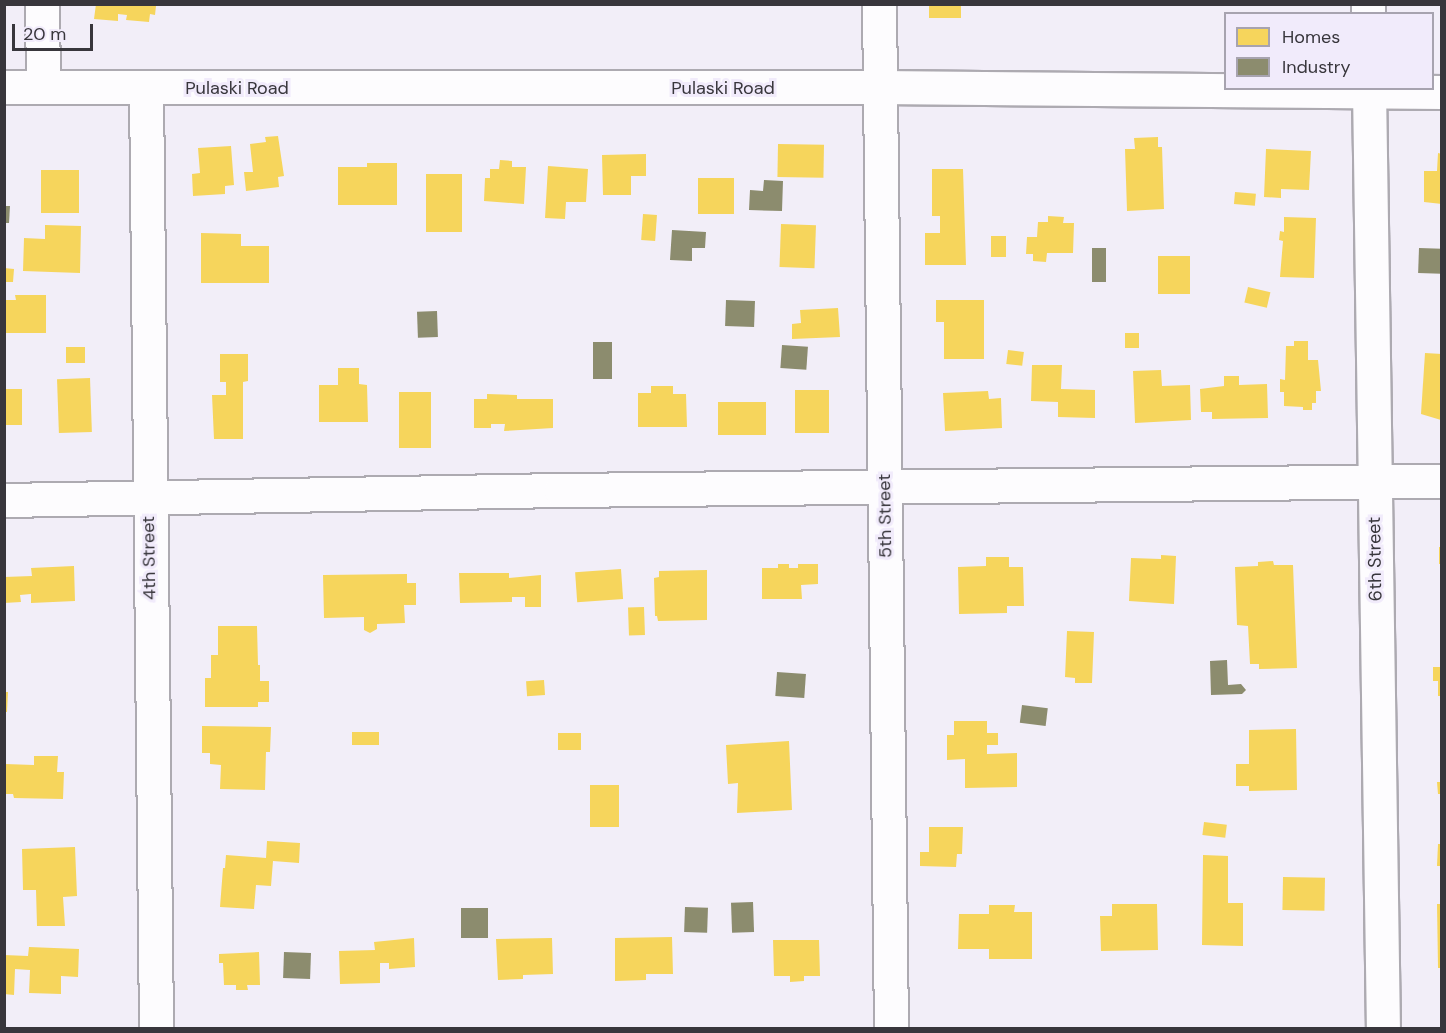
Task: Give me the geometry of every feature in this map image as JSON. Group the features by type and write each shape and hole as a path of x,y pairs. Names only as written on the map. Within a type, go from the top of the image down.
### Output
{"street":[{"path":"42,4 43,87"},
{"name":"5th Street","path":"879,4 891,1029"},
{"name":"Pulaski Road","path":"4,87 1224,89"},
{"name":"4th Street","path":"146,88 148,499 156,1029"},
{"name":"Pulaski Road","path":"1369,90 1442,92"},
{"name":"6th Street","path":"1369,90 1383,1029"},
{"path":"4,500 885,486 1442,481"}],"building: Homes":[{"path":"96,4 156,6 155,15 150,14 149,22 126,20 127,15 118,14 118,21 94,19"},
{"path":"929,4 961,4 961,18 929,18"},
{"path":"278,136 284,176 278,177 279,187 246,191 244,172 253,172 250,144 266,142 265,137"},
{"path":"1158,137 1158,147 1162,147 1164,209 1127,211 1125,149 1135,149 1134,138"},
{"path":"778,144 824,145 823,178 777,177"},
{"path":"231,146 234,185 225,186 225,194 193,196 192,174 200,173 198,148"},
{"path":"1266,149 1311,151 1309,190 1281,189 1281,198 1264,197"},
{"path":"1438,153 1442,154 1442,204 1424,202 1424,171 1437,171"},
{"path":"646,154 646,176 631,176 631,195 603,195 602,155"},
{"path":"500,160 512,161 512,167 526,167 524,204 484,201 485,178 490,178 490,169 499,169"},
{"path":"367,163 397,163 397,205 338,205 338,167 367,167"},
{"path":"548,166 588,169 586,202 566,202 565,219 545,218"},
{"path":"932,169 963,169 966,265 925,265 925,233 940,233 940,216 932,216"},
{"path":"41,170 79,170 79,213 41,213"},
{"path":"426,174 462,174 462,232 426,232"},
{"path":"698,178 734,178 734,214 698,214"},
{"path":"1235,192 1256,194 1255,206 1234,204"},
{"path":"643,214 657,215 655,241 641,240"},
{"path":"1048,216 1064,217 1063,223 1074,223 1073,253 1047,253 1046,262 1033,261 1033,254 1026,254 1027,237 1037,237 1038,222 1048,222"},
{"path":"1284,217 1316,218 1314,278 1280,277 1283,241 1279,240 1280,231 1284,232"},
{"path":"781,224 816,225 814,268 779,267"},
{"path":"45,225 81,226 80,273 23,271 24,238 45,239"},
{"path":"201,233 241,234 241,246 269,246 269,283 201,283"},
{"path":"991,236 1006,236 1006,257 991,257"},
{"path":"1158,256 1190,256 1190,294 1158,294"},
{"path":"4,268 14,269 13,282 4,282"},
{"path":"1248,287 1270,292 1267,308 1244,303"},
{"path":"15,295 46,295 46,333 4,333 4,300 16,300"},
{"path":"936,300 984,300 984,359 944,359 944,322 936,322"},
{"path":"838,308 840,337 792,339 792,324 801,323 800,310"},
{"path":"1125,333 1139,333 1139,348 1125,348"},
{"path":"1294,341 1308,341 1308,360 1318,360 1321,391 1316,391 1316,403 1312,403 1312,410 1284,406 1284,392 1280,392 1280,379 1285,380 1286,346 1294,346"},
{"path":"66,347 85,347 85,363 66,363"},
{"path":"1008,350 1024,352 1022,366 1006,364"},
{"path":"1425,353 1442,354 1441,420 1421,414"},
{"path":"220,354 248,354 248,381 243,382 243,439 214,439 212,395 226,395 226,382 220,382"},
{"path":"1032,365 1062,365 1061,389 1095,390 1095,418 1058,417 1058,402 1031,401"},
{"path":"338,368 359,368 359,384 367,385 368,422 319,422 319,385 338,385"},
{"path":"1161,370 1162,386 1190,385 1191,420 1135,423 1133,371"},
{"path":"1224,376 1239,376 1239,385 1267,384 1268,418 1212,419 1212,412 1201,412 1200,389 1224,386"},
{"path":"90,378 92,432 59,433 57,379"},
{"path":"651,386 673,386 673,394 686,394 687,427 638,427 638,393 651,393"},
{"path":"4,389 22,389 22,425 4,425"},
{"path":"795,390 829,390 829,433 795,433"},
{"path":"988,391 989,399 1001,398 1002,428 945,431 943,393"},
{"path":"399,392 431,392 431,448 399,448"},
{"path":"487,394 517,395 517,399 553,399 553,428 504,431 505,424 491,424 491,428 474,428 474,399 487,399"},
{"path":"718,402 766,402 766,435 718,435"},
{"path":"1439,547 1442,547 1442,564 1439,564"},
{"path":"1161,555 1176,556 1174,604 1129,601 1131,558 1161,559"},
{"path":"986,557 1009,557 1009,567 1023,567 1024,606 1007,606 1007,613 959,614 958,567 986,566"},
{"path":"1273,561 1274,565 1293,565 1297,668 1259,669 1259,664 1250,664 1248,626 1237,625 1235,567 1258,566 1258,562"},
{"path":"778,564 789,564 789,568 798,568 798,564 818,564 818,584 801,585 802,599 762,599 762,568 778,568"},
{"path":"74,566 75,601 31,603 31,594 20,595 21,602 4,603 4,577 32,576 31,568"},
{"path":"621,569 623,599 577,602 575,572"},
{"path":"707,570 707,620 658,621 655,616 654,578 659,577 659,571"},
{"path":"459,573 509,573 509,578 541,575 541,607 525,607 525,597 512,597 512,602 460,603"},
{"path":"407,574 407,583 416,583 416,605 404,605 405,623 377,624 377,629 370,633 364,630 364,617 324,618 323,575"},
{"path":"644,607 645,635 629,636 628,608"},
{"path":"218,626 257,626 260,681 269,681 269,702 258,702 258,707 205,707 205,678 211,678 211,655 218,655"},
{"path":"1067,631 1094,632 1092,683 1075,683 1075,678 1065,677"},
{"path":"1433,667 1442,667 1442,696 1438,696 1438,681 1433,681"},
{"path":"544,680 545,695 527,696 526,681"},
{"path":"4,692 8,692 7,712 4,712"},
{"path":"954,721 987,721 987,733 998,733 998,745 987,745 987,754 1017,753 1017,787 965,788 965,759 947,760 947,735 954,735"},
{"path":"202,726 271,727 270,752 266,752 265,790 220,789 221,765 210,764 210,753 202,753"},
{"path":"1296,729 1297,790 1249,791 1249,786 1236,786 1236,764 1249,764 1249,730"},
{"path":"352,732 379,732 379,745 352,745"},
{"path":"558,733 581,733 581,750 558,750"},
{"path":"789,741 792,810 737,813 738,783 728,784 726,745"},
{"path":"34,756 58,756 57,772 64,772 63,799 14,798 13,794 5,794 5,764 34,765"},
{"path":"1437,782 1442,782 1442,794 1438,794"},
{"path":"590,785 619,785 619,827 590,827"},
{"path":"1204,822 1227,825 1225,838 1202,835"},
{"path":"929,827 963,827 962,854 957,854 956,867 920,866 920,852 929,852"},
{"path":"267,841 300,843 299,863 273,861 271,886 256,885 254,909 220,907 226,855 266,858"},
{"path":"1438,844 1442,844 1442,866 1437,866"},
{"path":"75,847 77,896 63,897 65,926 37,926 36,890 23,890 22,849"},
{"path":"1203,855 1228,856 1228,903 1243,903 1243,946 1202,945"},
{"path":"1283,877 1325,878 1324,911 1282,910"},
{"path":"1112,904 1157,904 1158,950 1101,951 1100,916 1112,916"},
{"path":"1437,904 1442,904 1442,968 1438,968"},
{"path":"989,905 1015,905 1014,912 1032,912 1032,959 989,959 989,949 958,949 959,914 989,914"},
{"path":"672,937 673,974 646,974 646,980 615,981 615,938"},
{"path":"414,938 415,967 389,969 389,963 380,963 380,983 340,984 339,951 375,950 374,942"},
{"path":"552,938 553,974 523,975 523,979 498,980 496,939"},
{"path":"773,940 819,940 820,976 804,976 804,981 790,982 790,976 774,976"},
{"path":"29,947 79,949 78,977 61,976 61,994 29,993 30,970 15,969 14,995 4,994 4,955 28,956"},
{"path":"259,952 260,985 247,985 248,990 236,990 236,985 224,985 223,963 219,963 219,954"}],"building: Industry":[{"path":"764,180 783,181 782,211 749,210 750,190 763,191"},
{"path":"4,206 10,206 9,223 4,223"},
{"path":"672,230 706,232 705,248 692,248 692,261 670,260"},
{"path":"1092,248 1106,248 1106,282 1092,282"},
{"path":"1419,248 1442,249 1441,274 1418,273"},
{"path":"726,300 755,301 754,327 725,326"},
{"path":"437,311 438,337 418,338 417,312"},
{"path":"593,342 612,342 612,379 593,379"},
{"path":"782,345 808,347 806,370 780,368"},
{"path":"1227,660 1228,685 1241,684 1246,690 1242,694 1211,695 1210,661"},
{"path":"777,672 806,674 804,698 775,696"},
{"path":"1022,705 1048,708 1046,726 1020,723"},
{"path":"753,902 754,932 732,933 731,903"},
{"path":"685,907 708,908 707,933 684,932"},
{"path":"461,908 488,908 488,938 461,938"},
{"path":"284,952 311,953 310,979 283,978"}]}
